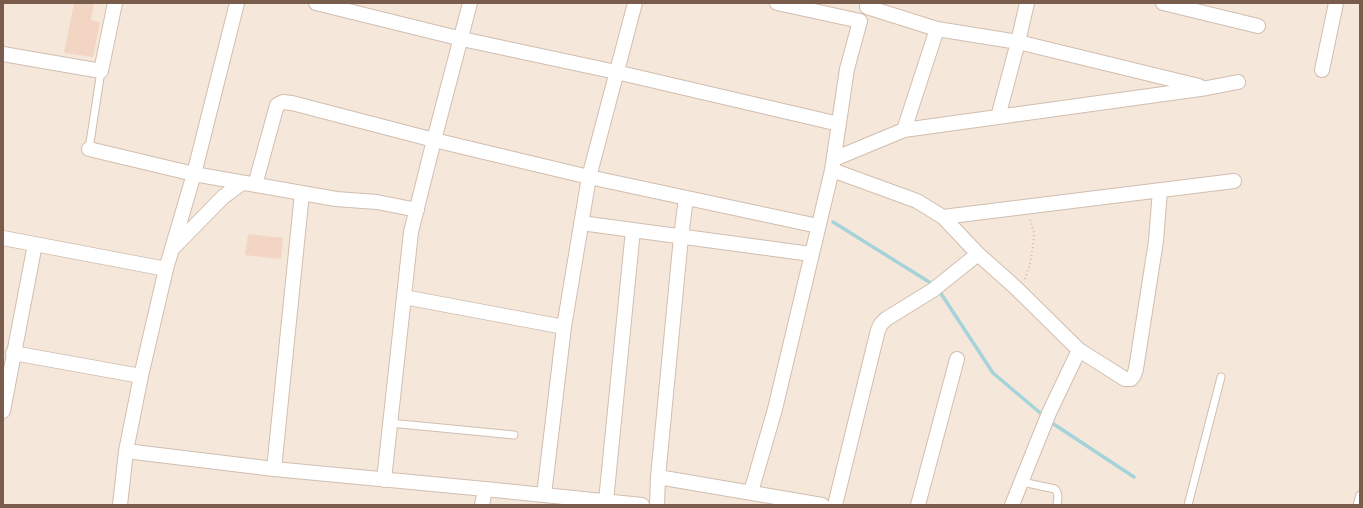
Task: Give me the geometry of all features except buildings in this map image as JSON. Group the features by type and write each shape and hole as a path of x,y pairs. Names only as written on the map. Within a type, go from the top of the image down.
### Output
{"street":[{"path":"3,54 101,71 116,3"},
{"path":"120,505 126,451 141,376 166,269 194,174 237,3"},
{"path":"316,3 462,39 616,72 839,124"},
{"path":"384,480 411,232 434,140 462,39 470,3"},
{"path":"544,496 564,327 589,177 635,3"},
{"path":"777,3 860,21"},
{"path":"998,117 1027,3"},
{"path":"1163,3 1258,26"},
{"path":"1322,70 1336,3"},
{"path":"751,492 775,408 833,165 847,69 860,21 868,5 937,29 1018,42 1207,88"},
{"path":"904,130 937,29"},
{"path":"833,165 904,130 1207,88 1238,82"},
{"path":"172,248 223,198 248,184 277,105 283,102 589,177 818,226"},
{"path":"89,149 194,174 336,199 377,202 417,210"},
{"path":"833,165 917,202 943,217 978,254 1021,293 1079,350 1125,379 1130,379 1136,370 1156,241 1160,190"},
{"path":"943,217 1234,181"},
{"path":"274,469 302,193"},
{"path":"657,505 658,478 686,198"},
{"path":"581,223 811,254"},
{"path":"606,501 633,230"},
{"path":"3,238 166,269"},
{"path":"3,411 34,244"},
{"path":"835,505 878,330 881,324 938,287 978,254"},
{"path":"404,297 564,327"},
{"path":"1012,505 1047,419 1079,350"},
{"path":"13,353 141,376"},
{"path":"918,505 957,359"},
{"path":"126,451 274,469 642,505"},
{"path":"658,478 751,492 822,505"},
{"path":"482,505 485,489"}],"lane":[{"path":"89,149 101,71"},
{"path":"1188,505 1221,377"},
{"path":"390,424 514,435"},
{"path":"1022,482 1055,489 1058,497 1057,505"},
{"path":"1357,505 1360,495"}],"path":[{"path":"1021,293 1030,264 1034,234 1026,206"}],"shaded area":[{"path":"3,3 1360,3 1360,505 3,505"}],"waterway":[{"path":"833,222 934,285"},
{"path":"938,289 993,373 1045,417"},
{"path":"1049,421 1134,477"}]}
